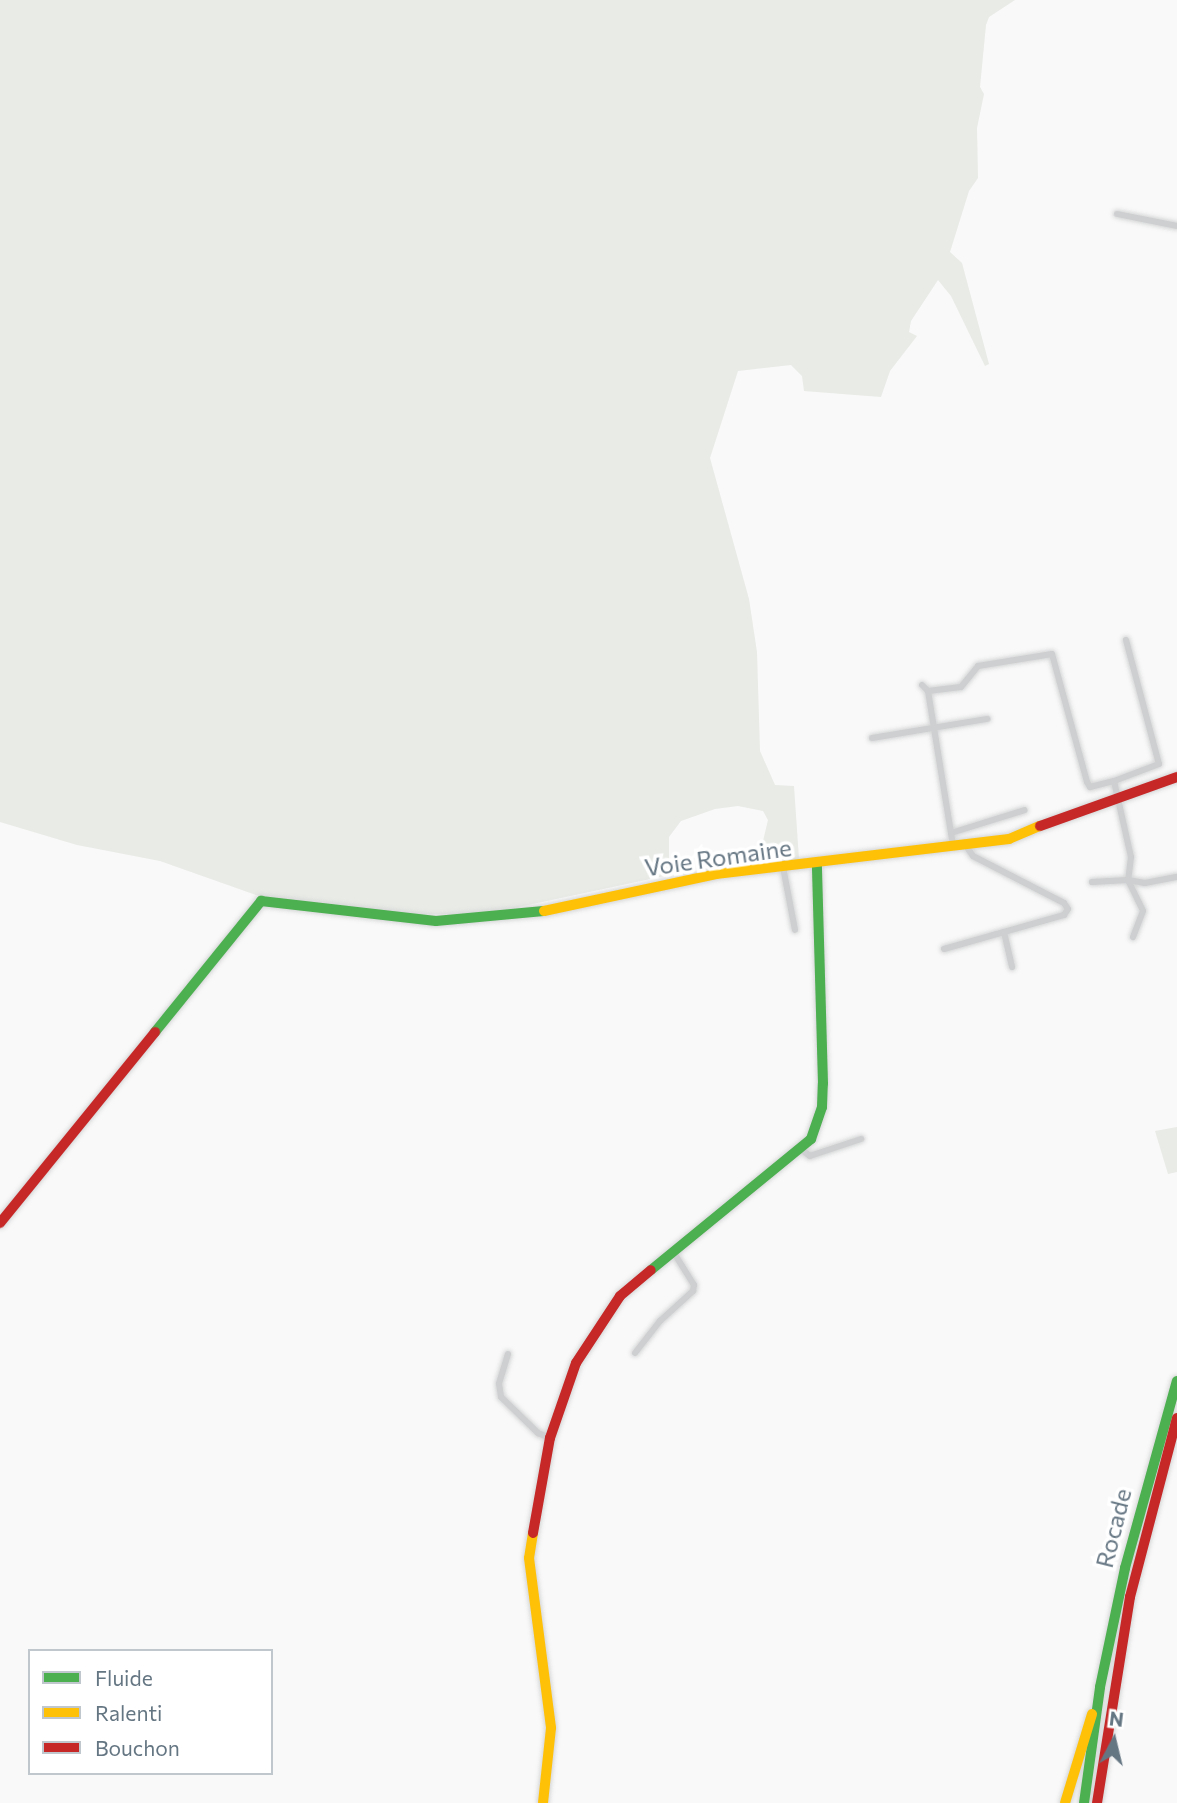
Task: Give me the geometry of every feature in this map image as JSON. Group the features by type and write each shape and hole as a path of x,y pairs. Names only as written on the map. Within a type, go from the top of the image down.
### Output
{"main road":[{"name":"Voie Romaine","path":"0,1223 257,903 270,900 436,921 549,910 703,876 1009,839 1120,795 1177,777"},
{"path":"543,1803 551,1728 529,1558 550,1438 576,1363 600,1321 640,1276 802,1150 814,1132 822,1107 817,864"},
{"name":"Rocade","path":"1084,1803 1100,1688 1136,1521 1177,1381"},
{"path":"1097,1803 1130,1597 1177,1418"},
{"name":"Rocade","path":"1065,1803 1100,1688"}],"street":[{"path":"1117,214 1177,226"},
{"path":"944,949 1064,915 1068,909 1064,903 973,856 958,844 951,833 925,688 961,687 978,666 1052,654 1087,782 1090,787 1114,782 1158,764 1126,640"},
{"path":"873,738 987,719"},
{"path":"1114,782 1120,795 1131,857 1128,880 1143,911 1133,937"},
{"path":"951,833 1026,810"},
{"path":"783,867 795,930"},
{"path":"1092,882 1128,880 1145,883 1177,877"},
{"path":"1004,932 1013,967"},
{"path":"802,1150 810,1156 861,1139"},
{"path":"635,1353 660,1321 693,1291 694,1285 671,1250"},
{"path":"508,1354 499,1384 501,1397 538,1433 550,1438"}],"shaded area":[{"path":"0,0 1015,0 989,17 986,25 980,87 984,94 977,128 978,178 969,191 950,252 962,263 989,364 985,366 951,296 938,280 911,321 909,332 917,336 890,371 881,397 804,391 802,376 791,365 738,371 710,458 749,599 757,652 760,751 775,785 794,786 799,859 758,862 768,820 763,811 738,806 715,809 681,821 669,837 669,875 485,914 410,914 256,895 160,861 77,845 0,822"},
{"path":"1177,1127 1177,1172 1168,1174 1155,1131"}],"traffic: fast":[{"path":"651,1270 811,1139 822,1107 823,1084 817,864"},
{"path":"155,1032 261,901 436,921 544,911"},
{"path":"1084,1803 1100,1687 1125,1568 1177,1381"}],"traffic: slow":[{"path":"544,911 716,874 1009,839 1040,826"},
{"path":"533,1533 529,1558 551,1728 543,1803"},
{"path":"1065,1803 1092,1714"}],"traffic: jam":[{"path":"1040,826 1177,777"},
{"path":"0,1223 155,1032"},
{"path":"533,1533 550,1438 576,1363 620,1296 651,1270"},
{"path":"1097,1803 1130,1597 1177,1418"}]}
